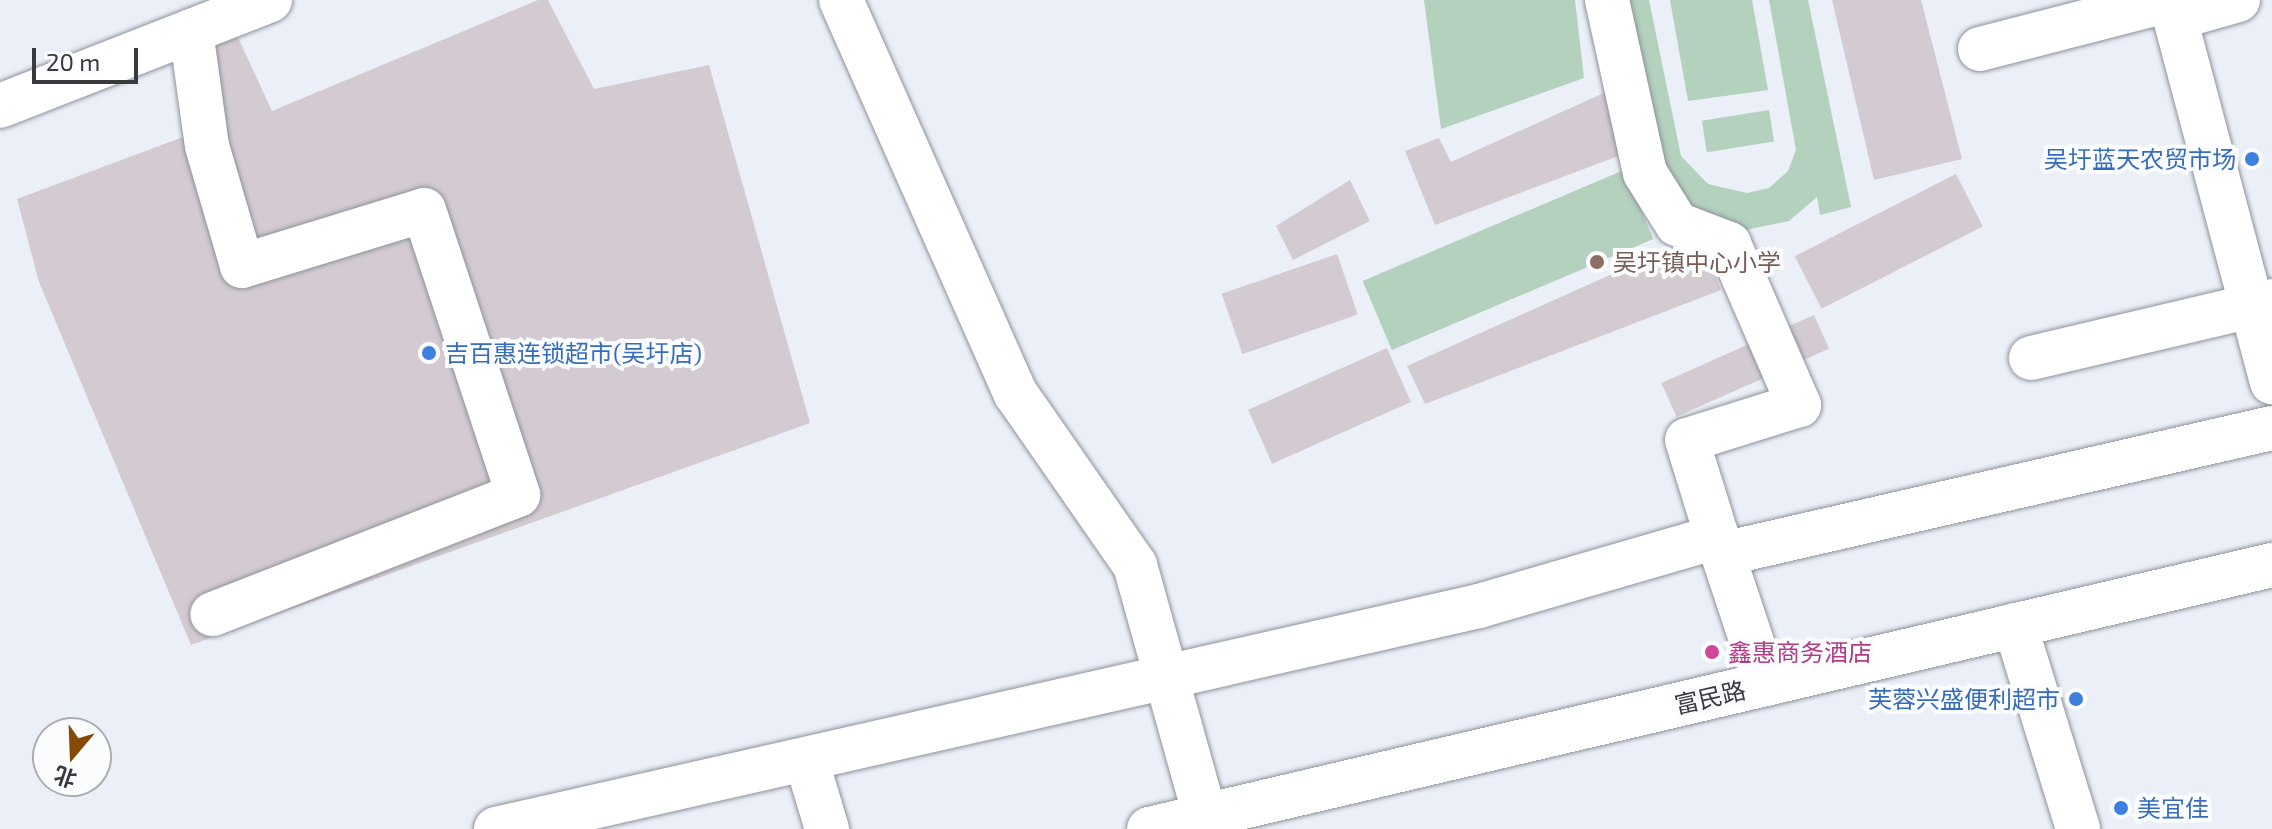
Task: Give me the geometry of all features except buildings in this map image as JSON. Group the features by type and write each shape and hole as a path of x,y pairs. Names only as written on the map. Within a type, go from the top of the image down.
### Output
{"street":[{"path":"0,106 270,0"},
{"path":"841,0 1016,394 1135,565 1205,816"},
{"path":"1607,0 1645,173 1677,224 1729,244 1799,405 1687,440 1766,684"},
{"path":"1980,49 2172,9 2238,0"},
{"path":"2172,9 2262,304 2272,382"},
{"path":"191,31 207,146 242,266 424,210 518,495 212,614"},
{"path":"2031,358 2262,304"},
{"path":"496,829 1479,606 1720,545 2272,428"},
{"name":"富民路","path":"1149,829 2272,565"},
{"path":"2015,625 2078,829"},
{"path":"806,759 827,829"}],"green space":[{"path":"1424,0 1575,0 1584,78 1441,129"},
{"path":"1614,0 1649,0 1681,156 1708,184 1747,193 1769,188 1788,171 1796,150 1769,0 1808,0 1851,207 1820,215 1817,197 1789,221 1736,232 1670,201"},
{"path":"1670,0 1752,0 1768,90 1688,101"},
{"path":"1769,110 1774,142 1707,152 1702,121"},
{"path":"1624,170 1653,239 1392,350 1363,281"}],"place":[{"name":"吴圩蓝天农贸市场","path":"2252,159"},
{"name":"吴圩镇中心小学","path":"1597,262"},
{"name":"吉百惠连锁超市(吴圩店)","path":"429,353"},
{"name":"鑫惠商务酒店","path":"1712,652"},
{"name":"芙蓉兴盛便利超市","path":"2076,699"},
{"name":"美宜佳","path":"2121,808"}]}
